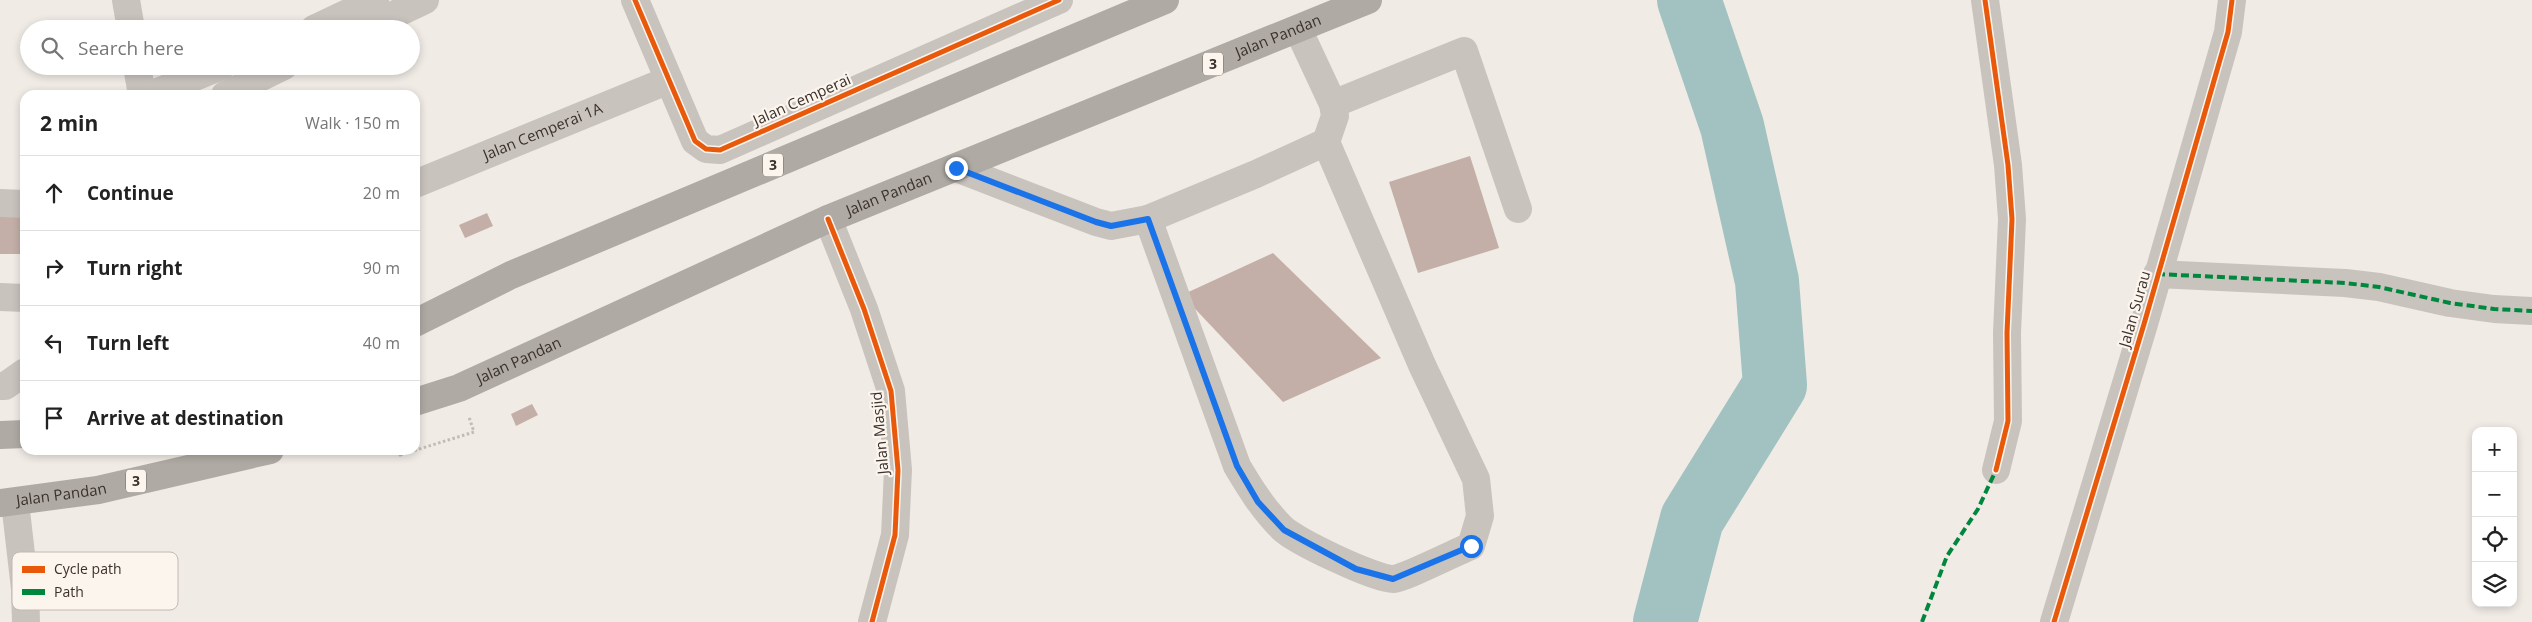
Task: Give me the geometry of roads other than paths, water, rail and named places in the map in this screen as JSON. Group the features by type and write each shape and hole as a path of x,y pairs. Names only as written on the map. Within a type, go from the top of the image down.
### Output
{"highway":[{"name":"3","path":"420,320 511,275 1165,0"},
{"name":"Jalan Pandan","path":"420,400 460,388 828,219 1368,0"},
{"path":"0,435 20,434"},
{"name":"Jalan Pandan","path":"7,502 98,490 248,455"}],"street":[{"path":"126,0 129,20"},
{"path":"333,20 375,0"},
{"path":"383,20 425,0"},
{"name":"Jalan Cemperai","path":"643,3 668,80 694,140 706,149 720,150 1059,0"},
{"path":"1984,0 2008,165 2012,219 2007,333 2008,421 1996,470"},
{"name":"Jalan Surau","path":"2054,622 2144,324 2228,32 2232,0"},
{"path":"1148,219 1237,466 1258,502 1284,530 1356,569 1393,579 1471,546 1480,516 1476,479 1422,365 1326,142 1335,116 1333,104 1298,29"},
{"path":"1333,104 1464,51 1518,209"},
{"path":"139,75 141,90"},
{"path":"162,90 200,75"},
{"path":"235,90 266,75"},
{"name":"Jalan Cemperai 1A","path":"420,182 668,80"},
{"path":"956,168 1096,222 1111,226 1148,219 1256,174 1326,142"},
{"path":"0,203 20,204"},
{"name":"Jalan Masjid","path":"828,219 864,309 890,390 898,470 895,535 872,622"},
{"path":"2157,274 2345,283 2378,287 2450,303 2494,309 2532,311"},
{"path":"0,298 20,298"},
{"path":"0,386 5,386 20,376"},
{"path":"7,502 17,552"}],"waterway":[{"path":"1665,622 1692,519 1775,385 1767,281 1732,126 1689,0"}]}
